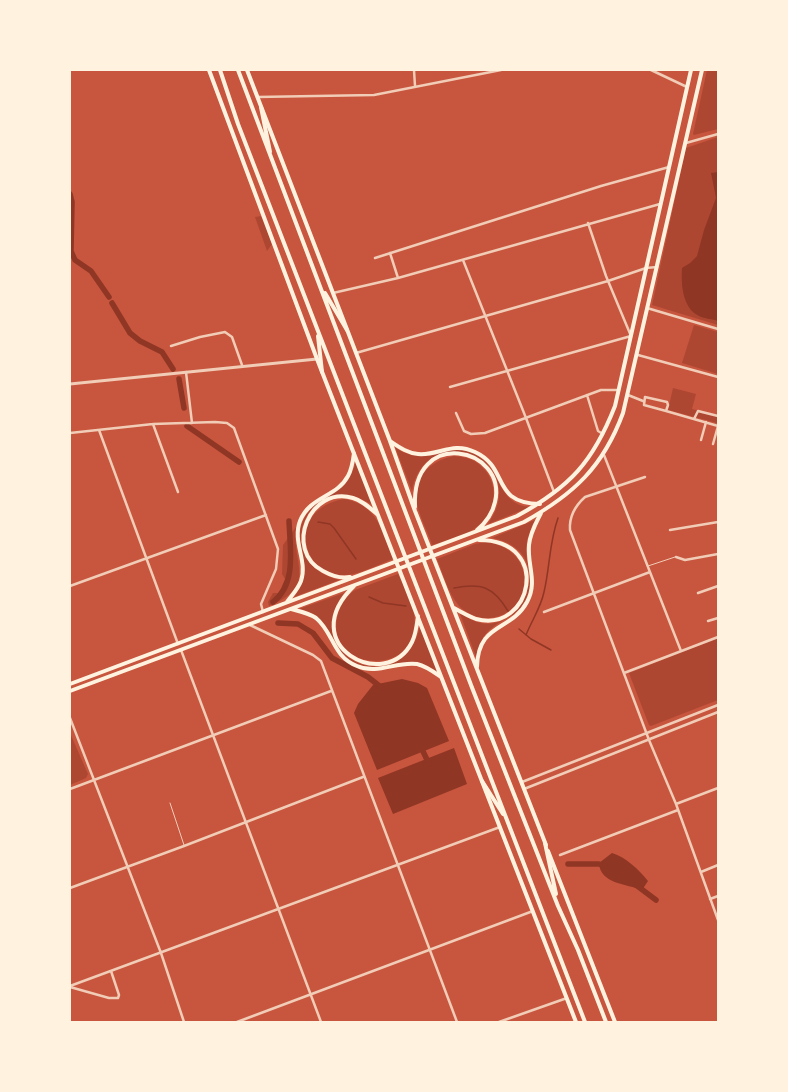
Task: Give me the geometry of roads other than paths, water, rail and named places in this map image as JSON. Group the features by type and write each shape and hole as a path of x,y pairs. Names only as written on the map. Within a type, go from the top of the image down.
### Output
{"main road":[{"path":"208,70 322,372 576,1022"},
{"path":"220,70 238,124 585,1022"},
{"path":"238,70 460,656 558,906 578,950 606,1022"},
{"path":"247,70 390,441 415,511 615,1022"},
{"path":"70,684 517,516 540,504 578,473 604,434 619,390 691,70"},
{"path":"70,691 524,522 579,486 604,455 618,428 628,395 702,70"},
{"path":"688,87 697,91"},
{"path":"261,108 270,156"},
{"path":"318,282 347,330"},
{"path":"318,331 322,372"},
{"path":"390,441 404,450 417,454 454,447 473,451 490,463 510,496 520,502 540,504"},
{"path":"287,602 298,588 302,576 303,566 297,539 300,521 313,503 336,489 344,481 350,472 354,452"},
{"path":"415,511 416,482 426,465 445,454 458,453 472,457 483,464 491,474 496,486 497,496 488,519 472,534"},
{"path":"358,576 346,578 334,576 320,570 310,561 303,541 306,521 320,504 338,497 348,497 360,500 379,515"},
{"path":"477,669 478,653 485,639 494,629 515,616 529,598 533,581 529,540 541,512"},
{"path":"454,608 477,619 484,620 499,618 516,607 526,589 525,568 516,552 500,542 475,540"},
{"path":"356,584 340,602 336,611 334,626 337,639 343,649 358,661 370,664 384,663 406,651 414,636 418,615"},
{"path":"290,608 317,619 325,628 339,654 357,666 377,670 402,664 418,664 441,677"},
{"path":"482,781 509,823"},
{"path":"545,843 558,906"}],"street":[{"path":"414,70 415,86"},
{"path":"257,97 374,95 501,70"},
{"path":"651,70 688,87"},
{"path":"686,143 718,134"},
{"path":"375,258 669,167"},
{"path":"333,293 398,278 462,258 661,204"},
{"path":"450,387 631,336 608,281 588,223"},
{"path":"390,253 398,278"},
{"path":"462,258 554,492"},
{"path":"356,353 657,266"},
{"path":"648,308 718,329"},
{"path":"171,346 200,337 225,332 232,337 242,366"},
{"path":"638,355 718,377"},
{"path":"70,384 317,359"},
{"path":"186,372 192,423"},
{"path":"456,412 464,430 471,434 485,433 601,390 619,390"},
{"path":"587,395 598,431 604,434"},
{"path":"628,395 644,401 645,406 718,426 713,444"},
{"path":"644,401 647,396 667,402 666,411"},
{"path":"694,419 698,411 718,416"},
{"path":"70,433 153,424 221,422 227,423 234,428 277,542 278,561 271,584 262,604 263,612"},
{"path":"701,440 706,422"},
{"path":"153,424 178,492"},
{"path":"99,430 178,644"},
{"path":"604,455 681,651"},
{"path":"644,477 588,496 574,510 570,522 570,530 649,740 676,804 718,920"},
{"path":"70,586 266,515"},
{"path":"670,530 718,522"},
{"path":"676,557 685,560 718,554"},
{"path":"544,612 650,572"},
{"path":"698,593 718,586"},
{"path":"708,621 718,618"},
{"path":"249,624 318,658 321,661 363,777 398,864 457,1022"},
{"path":"624,673 718,637"},
{"path":"181,649 212,735 247,822 320,1022"},
{"path":"70,789 331,691"},
{"path":"522,782 716,706 718,712 524,789"},
{"path":"695,714 698,720"},
{"path":"70,718 161,953 184,1022"},
{"path":"70,888 363,777"},
{"path":"676,804 718,788"},
{"path":"560,855 678,810"},
{"path":"70,986 500,827"},
{"path":"701,872 718,865"},
{"path":"711,900 718,896"},
{"path":"237,1022 533,912"},
{"path":"70,986 109,998 118,998 119,995 111,971"},
{"path":"499,1022 567,998"}],"lane":[{"path":"648,566 676,557"},
{"path":"170,803 184,846"}],"waterway":[{"path":"70,194 72,202 71,251 75,260 91,271 109,297"},
{"path":"112,303 130,333 140,341 162,352 173,369"},
{"path":"179,379 184,408"},
{"path":"187,426 239,462"},
{"path":"526,635 543,598 553,537 558,518"},
{"path":"273,602 286,586 289,576 291,554 289,521"},
{"path":"318,522 330,524 356,559"},
{"path":"454,588 472,586 486,588 497,596 508,611"},
{"path":"369,597 383,603 406,606"},
{"path":"278,623 298,624 313,633 332,658 368,677 382,688"},
{"path":"519,629 531,639 551,650"},
{"path":"420,745 429,764"},
{"path":"568,864 599,864 605,866"},
{"path":"636,885 656,900"}]}
